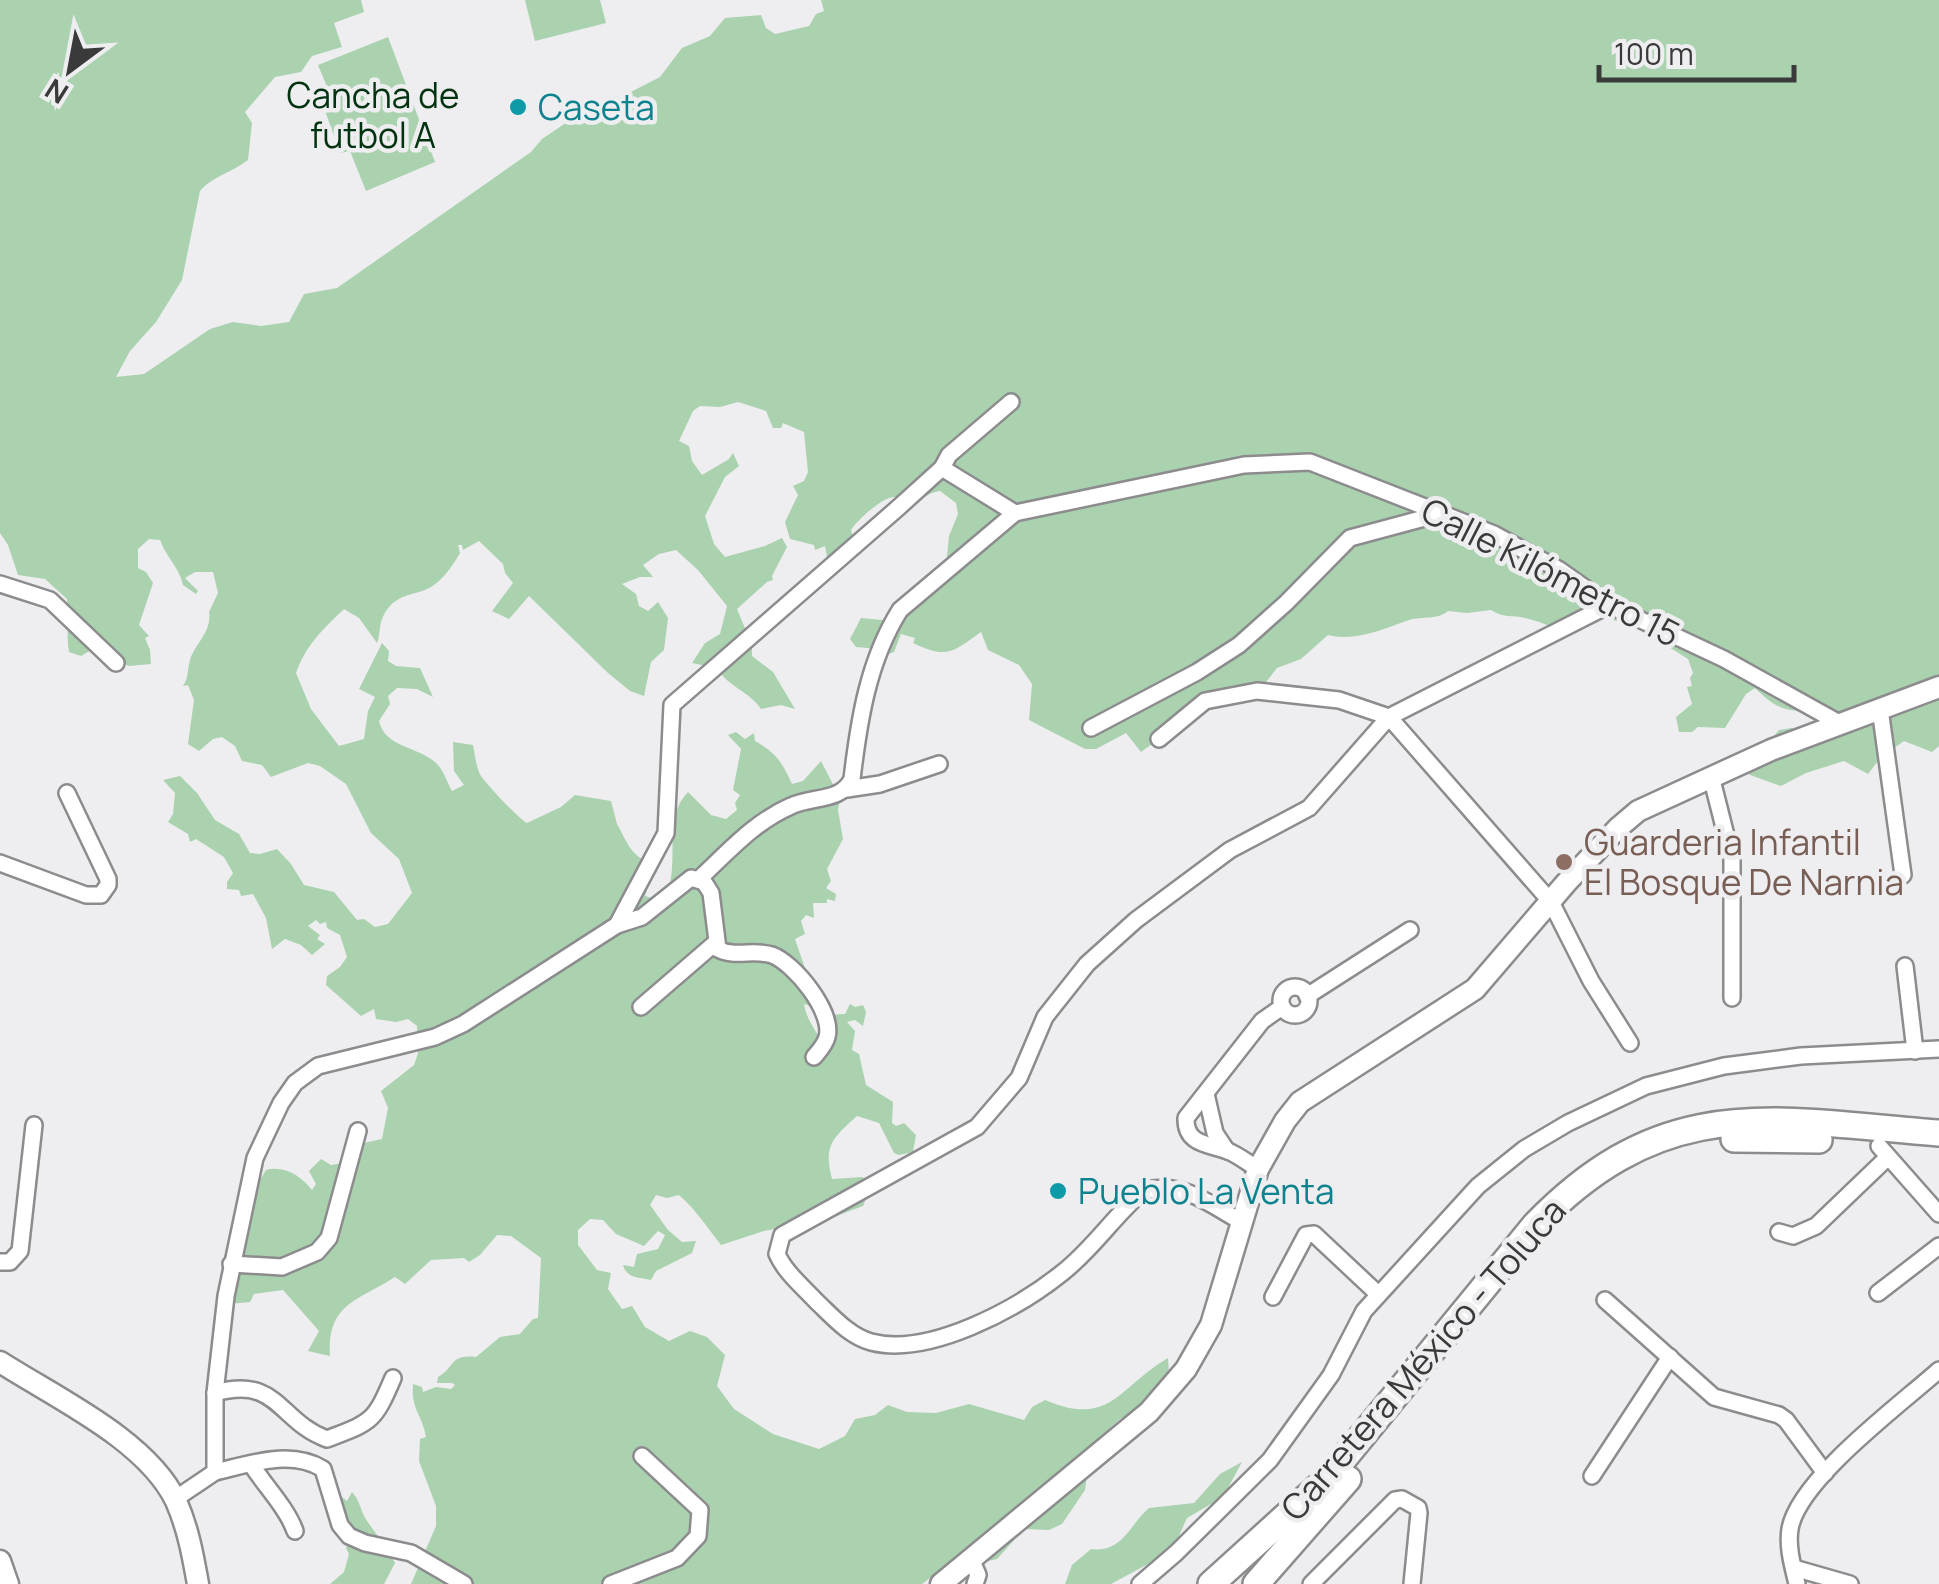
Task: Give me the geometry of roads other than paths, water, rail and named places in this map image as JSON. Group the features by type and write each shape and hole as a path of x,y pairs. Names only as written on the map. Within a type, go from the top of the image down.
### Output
{"main road":[{"name":"Carretera México - Toluca","path":"1211,1584 1327,1479 1535,1225 1560,1199 1615,1158 1672,1134 1723,1123 1782,1120 1939,1133"},
{"name":"Carretera México - Toluca","path":"1256,1584 1377,1445 1543,1239 1596,1190 1643,1163 1711,1140 1790,1138 1884,1151 1939,1150"}],"street":[{"path":"616,925 666,834 672,706 899,508 942,468 949,456 1011,402"},
{"name":"Calle Kilómetro 15","path":"1015,513 1244,465 1310,462 1494,534 1558,569 1609,605 1724,659 1841,724"},
{"path":"847,789 852,778 862,702 900,610 1015,513 942,468"},
{"path":"1091,728 1197,672 1240,644 1350,538 1443,513"},
{"path":"0,584 50,600 116,662"},
{"path":"1240,1220 1174,1186 1143,1191 1064,1271 1020,1302 972,1328 905,1345 869,1342 841,1326 776,1254 782,1235 977,1127 1018,1078 1045,1017 1087,964 1136,920 1230,850 1309,808 1389,717 1609,605"},
{"path":"941,1584 1168,1393 1211,1326 1258,1169 1300,1102 1474,989 1618,828 1638,811 1712,776 1939,687"},
{"path":"1159,739 1205,702 1257,691 1339,700 1389,717 1551,902 1591,982 1630,1043"},
{"path":"1880,709 1902,874"},
{"path":"215,1472 215,1393 232,1264 255,1158 274,1115 296,1083 318,1066 435,1037 463,1024 616,925 642,917 688,880 700,879 766,817 797,803 880,784 939,764"},
{"path":"1712,776 1732,859 1732,998"},
{"path":"0,863 86,896 101,896 108,878 67,793"},
{"path":"700,879 711,893 714,944 726,953 766,953 782,959 811,990 828,1024 827,1038 814,1056"},
{"path":"1258,1169 1193,1138 1185,1125 1190,1108 1206,1094 1262,1021 1282,1006 1286,1012 1300,1014 1306,1010 1308,996 1410,930"},
{"path":"641,1007 714,944"},
{"path":"1904,966 1915,1050"},
{"path":"1140,1584 1270,1460 1331,1375 1359,1320 1378,1294 1478,1186 1524,1149 1646,1086 1724,1066 1774,1059 1939,1049"},
{"path":"1206,1094 1215,1133 1227,1151"},
{"path":"0,1262 10,1262 20,1251 34,1125"},
{"path":"232,1264 282,1266 317,1252 328,1238 358,1131"},
{"path":"1779,1232 1793,1236 1816,1226 1884,1151 1939,1214"},
{"path":"1273,1298 1306,1236 1314,1234 1378,1294"},
{"path":"1878,1293 1939,1246"},
{"path":"1605,1300 1714,1397 1786,1420 1825,1473"},
{"path":"1592,1476 1670,1357"},
{"path":"0,1362 108,1431 150,1464 175,1499 191,1542 198,1584"},
{"path":"1850,1584 1795,1576 1790,1532 1794,1518 1805,1496 1825,1473 1939,1370"},
{"path":"215,1393 244,1388 268,1394 306,1432 327,1439 368,1423 384,1401 393,1378"},
{"path":"611,1584 677,1558 698,1536 700,1510 642,1456"},
{"path":"175,1499 215,1472 294,1458 310,1460 323,1468 340,1525 349,1536 366,1544 411,1553 464,1584"},
{"path":"251,1464 268,1492 290,1515 295,1531"},
{"path":"1311,1584 1395,1500 1402,1499 1418,1508 1419,1513 1412,1584"},
{"path":"972,1560 978,1575 975,1584"},
{"path":"0,1561 8,1584"}],"place":[{"name":"Caseta","path":"518,107"},
{"name":"Guarderia Infantil El Bosque De Narnia","path":"1564,862"},
{"name":"Pueblo La Venta","path":"1058,1191"}],"park label":[{"name":"Cancha de futbol A","path":"373,115"}]}
